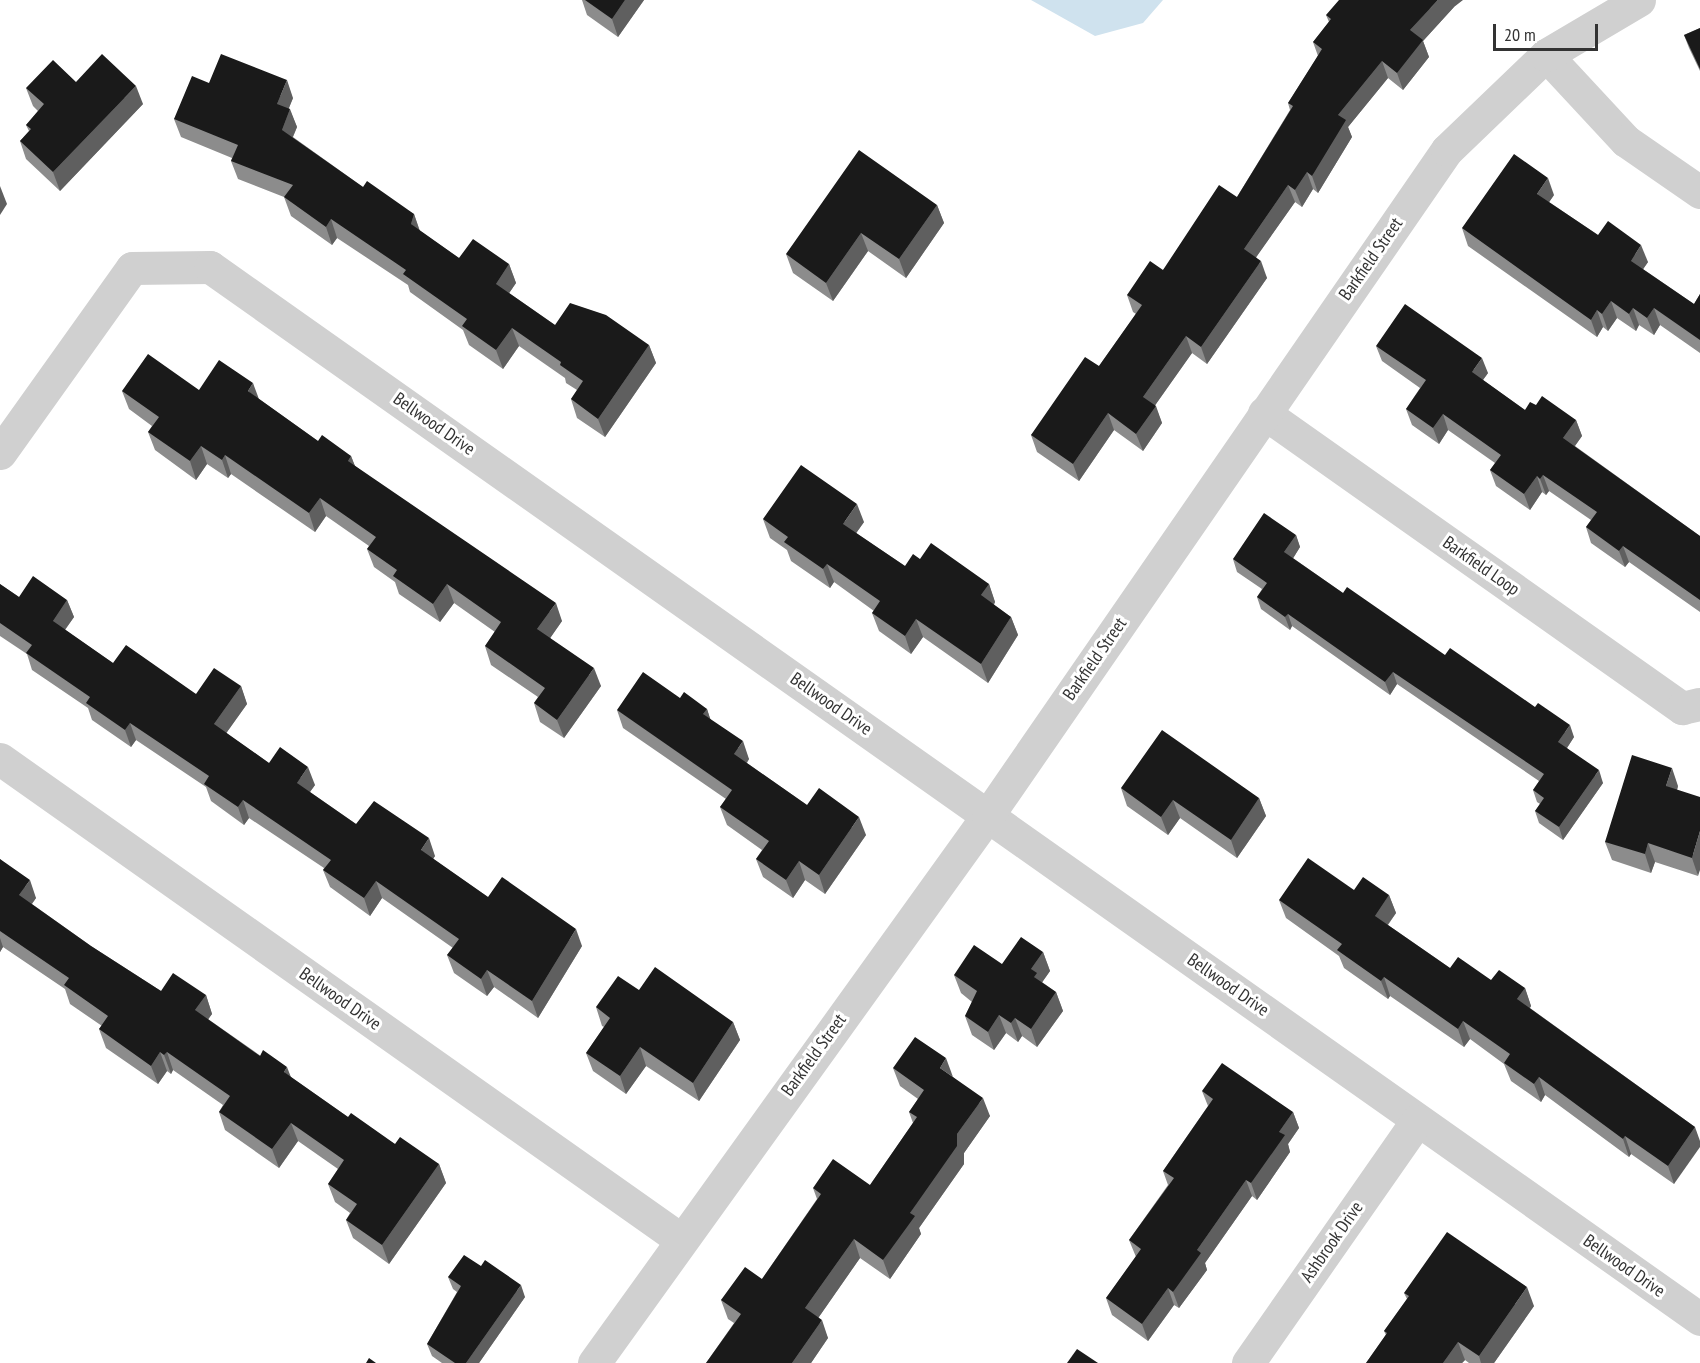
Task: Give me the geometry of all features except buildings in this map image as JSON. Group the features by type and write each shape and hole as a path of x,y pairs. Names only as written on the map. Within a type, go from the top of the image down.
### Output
{"street":[{"name":"Barkfield Street","path":"594,1363 680,1239 988,815 1447,150 1546,54 1639,0"},
{"path":"1546,54 1626,141 1700,192"},
{"name":"Bellwood Drive","path":"0,453 132,268 210,267 1700,1319"},
{"name":"Barkfield Loop","path":"1264,413 1682,708 1700,704"},
{"name":"Bellwood Drive","path":"0,759 680,1239"},
{"name":"Ashbrook Drive","path":"1248,1363 1418,1121"}],"water":[{"path":"1031,0 1163,0 1143,23 1095,36"}]}
